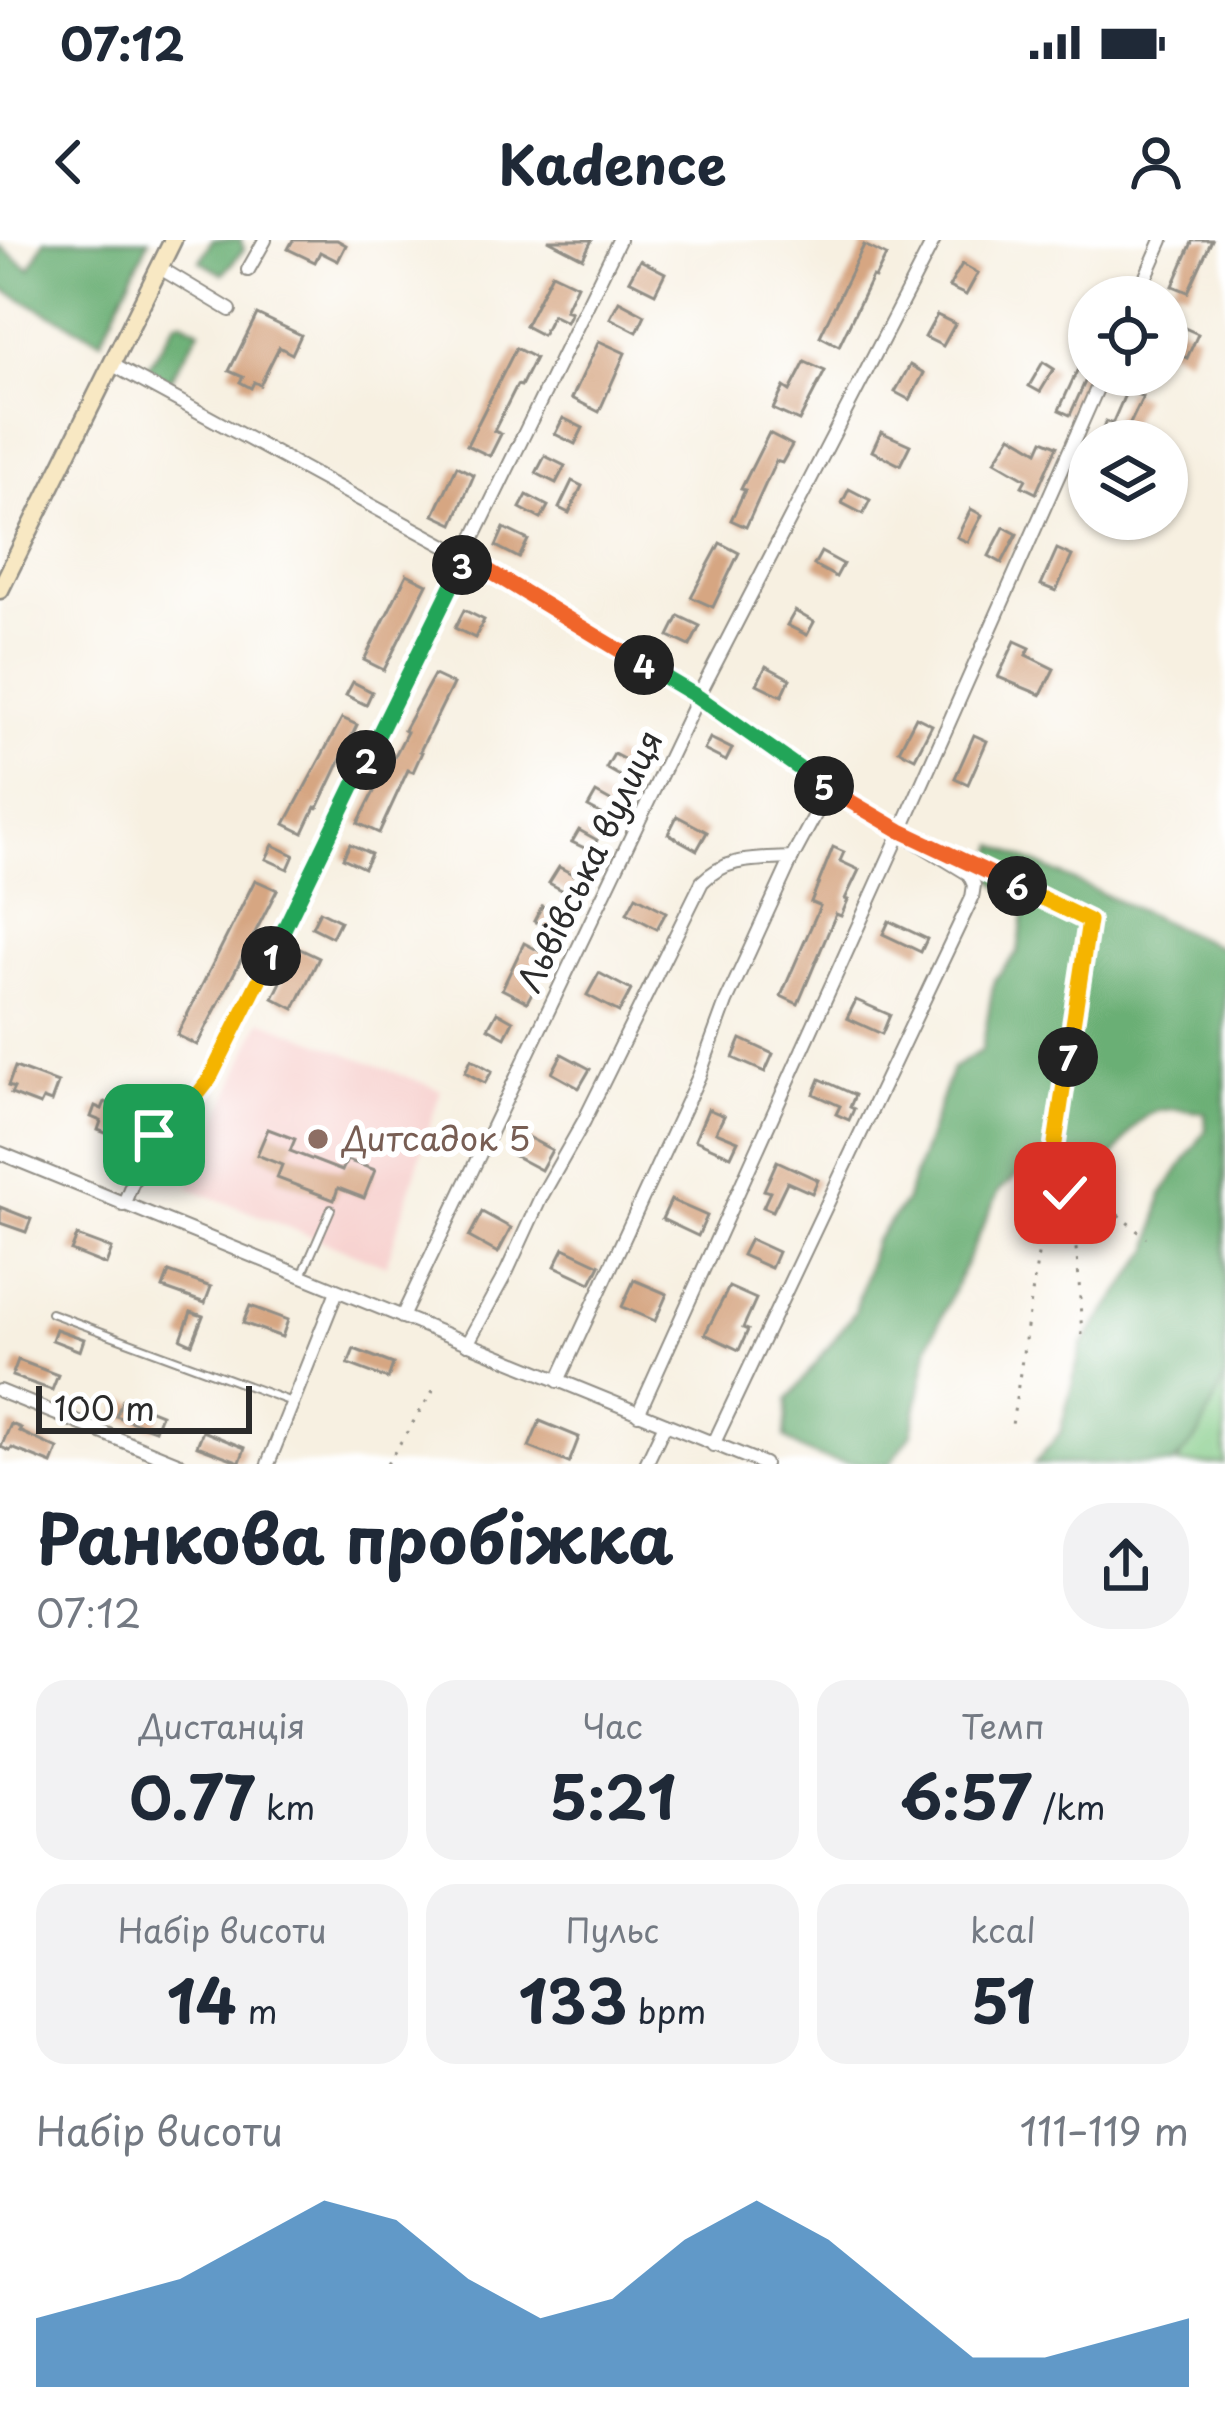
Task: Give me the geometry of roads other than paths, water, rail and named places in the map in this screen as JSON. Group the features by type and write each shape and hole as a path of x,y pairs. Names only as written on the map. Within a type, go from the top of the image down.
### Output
{"street":[{"path":"0,590 173,240"},
{"path":"248,269 265,240"},
{"path":"123,1204 154,1135 209,1080 619,240"},
{"name":"Львівська вулиця","path":"401,1317 698,697 934,240"},
{"path":"1146,276 1162,240"},
{"path":"160,268 230,310"},
{"path":"111,364 466,557 698,697 829,789 969,874 972,898 713,1445"},
{"path":"638,1414 1094,396"},
{"path":"558,1381 699,1076 726,1002 791,858 829,789"},
{"path":"467,1344 702,882 715,869 732,862 791,858"},
{"path":"0,1154 764,1464"},
{"path":"268,1464 337,1291"},
{"path":"0,1390 180,1464"},
{"path":"646,1464 665,1424"}],"lane":[{"path":"302,1277 331,1209"},
{"path":"51,1313 293,1403"}],"place":[{"name":"Дитсадок 5","path":"318,1139"}]}
